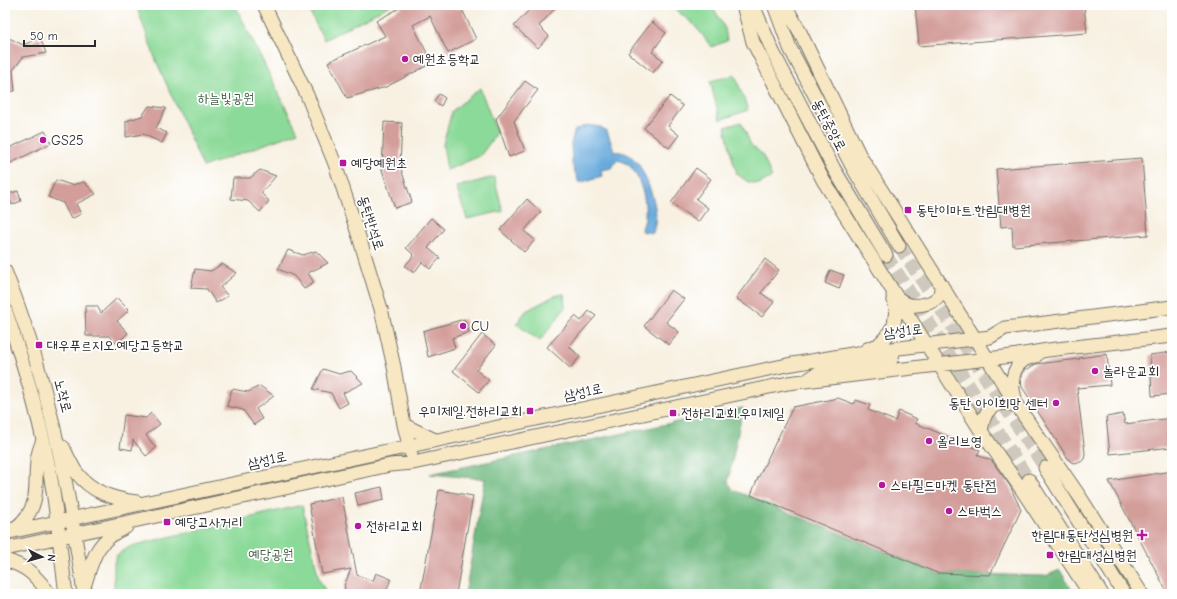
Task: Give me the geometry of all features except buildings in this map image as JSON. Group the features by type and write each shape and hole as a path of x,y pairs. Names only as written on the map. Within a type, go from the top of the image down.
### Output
{"street":[{"name":"동탄반석로","path":"264,5 307,95 335,164 360,240 381,309 413,463"},
{"path":"743,5 753,42 823,180 938,365 981,431 1020,486 1090,594"},
{"name":"동탄중앙로","path":"753,5 773,52 834,169 886,256"},
{"path":"774,5 790,48 852,168 899,246"},
{"path":"785,5 800,32 860,156 987,359 1080,497 1142,594"},
{"name":"노작로","path":"5,271 17,300 37,360 57,436 83,592"},
{"path":"894,293 908,305 916,306 931,302 938,298 941,284"},
{"path":"858,353 878,345 894,325 896,309 894,293"},
{"name":"삼성1로","path":"5,533 779,366 858,353 990,337 1005,328 1172,307"},
{"path":"5,309 28,380 43,440 57,522 66,594"},
{"path":"5,549 390,465 413,463 808,380 1172,336"},
{"path":"808,380 826,368 892,358 893,353 887,350"},
{"path":"1018,407 1012,387 1014,375 1018,366 1024,360 1048,350"},
{"path":"981,431 984,417 988,410 994,406 1000,403 1008,403 1018,407"},
{"path":"404,424 435,440"},
{"path":"57,436 76,471 90,486 114,498 144,503"},
{"path":"5,533 16,528 28,516 33,506 36,498 38,456 43,440"},
{"path":"49,470 56,475 63,467"},
{"path":"1045,468 1124,594"},
{"path":"1029,480 1102,594"},
{"path":"83,592 93,558 98,548 110,535 148,518"},
{"path":"5,560 27,569 36,577 50,594"},
{"path":"63,570 65,565 69,563 74,564 80,569"}],"green space":[{"name":"하늘빛공원","path":"136,5 235,5 298,132 203,167 155,58"},
{"path":"306,5 391,5 324,40"},
{"path":"672,5 712,5 725,29 727,41 711,47 694,25"},
{"path":"735,75 748,110 720,120 710,81"},
{"path":"480,88 497,133 480,156 447,170 443,144 452,111"},
{"path":"741,122 751,145 762,154 772,177 759,184 748,182 737,174 732,157 725,127"},
{"path":"494,177 503,211 467,219 456,187"},
{"path":"564,294 565,308 540,341 516,324 526,311 554,296"},
{"path":"743,408 728,482 733,490 937,573 1045,576 1060,570 1074,594 465,594 485,479 430,474"},
{"name":"예당공원","path":"302,505 319,579 327,594 114,594 114,563 117,555 131,546"}],"water":[{"path":"587,125 601,127 607,131 614,151 629,155 641,168 650,189 656,211 653,233 641,231 645,218 644,196 637,176 630,166 622,161 616,160 612,168 601,170 602,176 579,183 572,164 571,143 575,130"}],"tunnel":[{"path":"899,246 1045,468"},
{"path":"886,255 1029,480"}],"place":[{"name":"예원초등학교","path":"405,59"},
{"name":"GS25","path":"43,140"},
{"name":"예당예원초","path":"343,163"},
{"name":"동탄이마트.한림대병원","path":"908,210"},
{"name":"CU","path":"463,326"},
{"name":"대우푸르지오.예당고등학교","path":"39,345"},
{"name":"놀라운교회","path":"1095,371"},
{"name":"동탄 아이희망 센터","path":"1056,403"},
{"name":"우미제일.전하리교회","path":"530,411"},
{"name":"전하리교회.우미제일","path":"673,413"},
{"name":"올리브영","path":"929,441"},
{"name":"스타필드마켓 동탄점","path":"882,485"},
{"name":"스타벅스","path":"949,511"},
{"name":"예당고사거리","path":"167,522"},
{"name":"전하리교회","path":"358,526"},
{"name":"한림대동탄성심병원","path":"1142,535"},
{"name":"한림대성심병원","path":"1050,555"}]}
